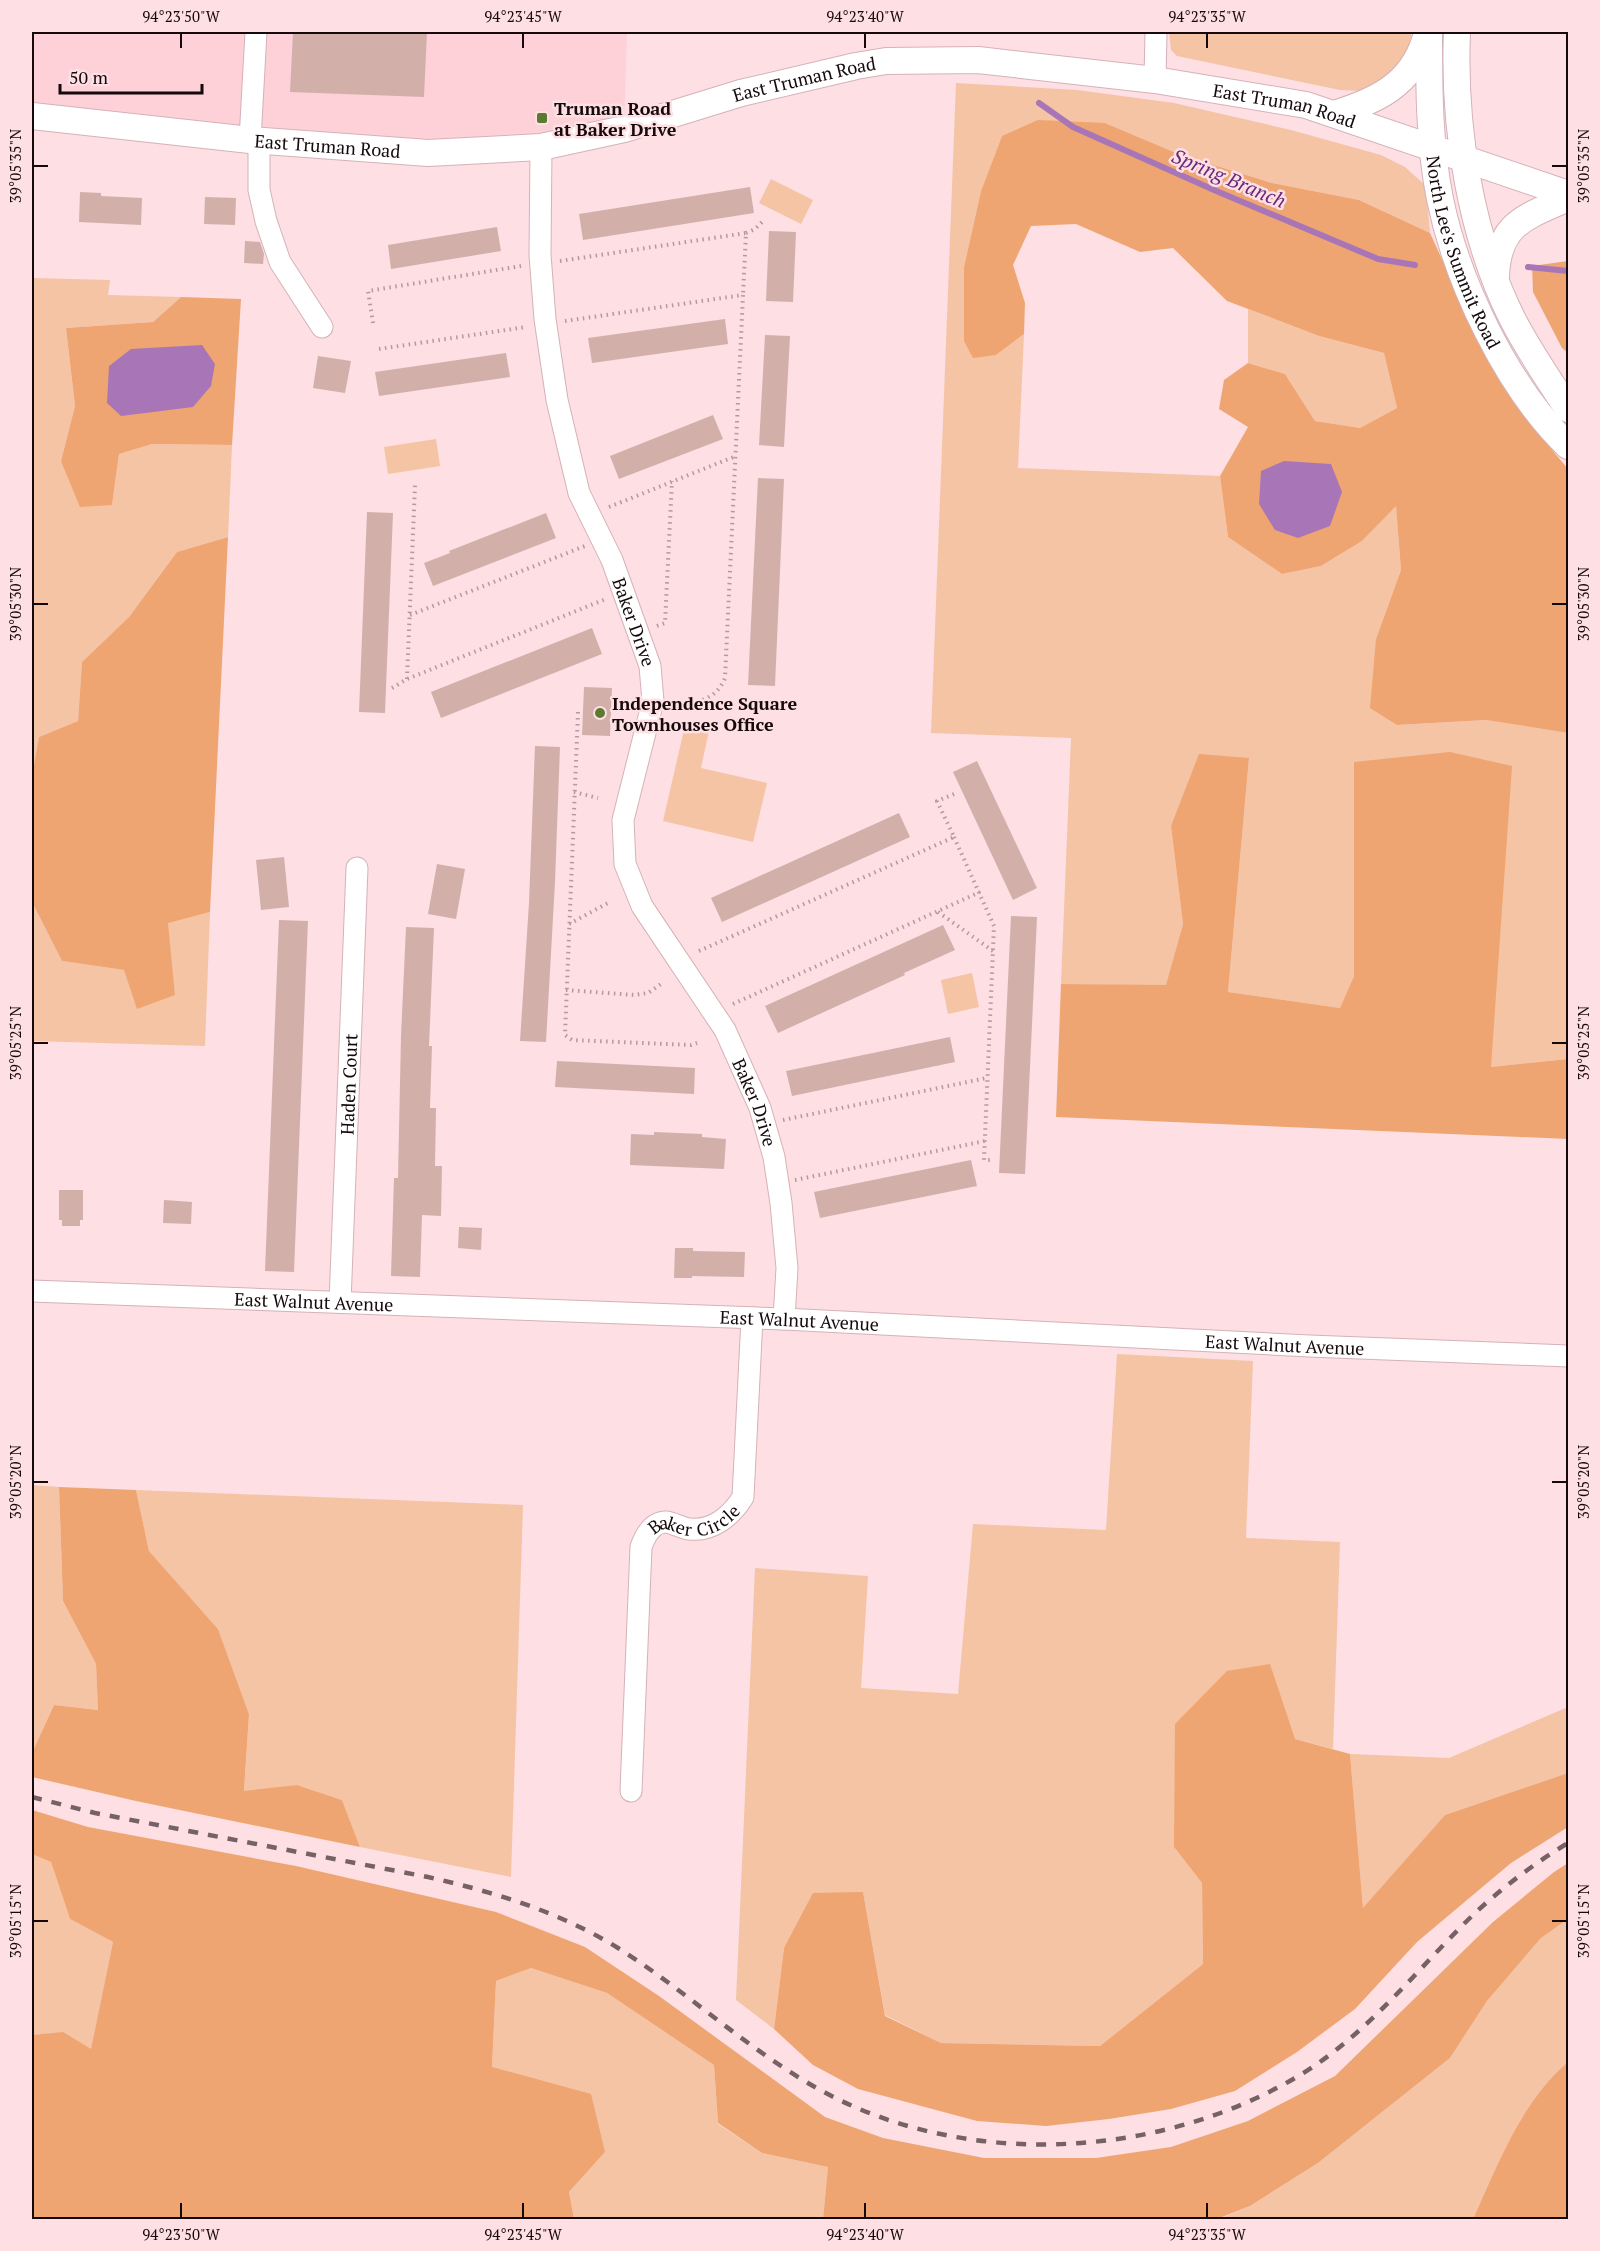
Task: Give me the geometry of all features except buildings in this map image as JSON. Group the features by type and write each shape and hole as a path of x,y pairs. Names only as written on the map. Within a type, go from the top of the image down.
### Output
{"main road":[{"path":"1334,114 1365,105 1398,83 1414,66 1421,54 1428,32"},
{"name":"North Lee's Summit Road","path":"1428,32 1434,147 1440,198 1449,234 1480,315 1518,382 1551,430 1569,446"},
{"name":"North Lee's Summit Road","path":"1457,32 1457,95 1476,217 1496,279 1513,319 1535,359 1569,409"},
{"name":"East Truman Road","path":"32,116 255,140 428,153 541,147 624,129 741,93 886,61 978,60 1155,80 1306,105 1569,194"},
{"path":"1496,279 1497,257 1502,243 1514,227 1532,214 1569,198"}],"street":[{"path":"256,32 255,140 259,190 266,221 280,262 322,327"},
{"path":"1155,80 1156,32"},
{"name":"Baker Drive","path":"541,147 540,255 545,319 557,400 579,493 612,560 650,666 652,683 653,701 623,820 625,864 642,906 725,1030 760,1108 774,1157 781,1203 787,1268 784,1319"},
{"name":"Haden Court","path":"340,1302 357,868"},
{"name":"East Walnut Avenue","path":"32,1291 784,1319 1309,1346 1569,1356"},
{"name":"Baker Circle","path":"631,1791 641,1547 647,1532 659,1524 667,1522 690,1530 714,1526 734,1512 743,1497 752,1318"}],"path":[{"path":"559,261 746,233 755,229 765,219"},
{"path":"672,704 703,701 716,693 725,678 746,233"},
{"path":"373,323 368,291 524,266"},
{"path":"558,322 743,295"},
{"path":"379,350 535,326"},
{"path":"609,507 736,456"},
{"path":"657,626 665,623 672,482"},
{"path":"407,679 415,485"},
{"path":"410,615 585,546"},
{"path":"392,688 407,679 606,599"},
{"path":"578,712 564,1031 568,1039 691,1045 698,1043"},
{"path":"574,792 597,798"},
{"path":"954,794 938,801 994,923 984,1160 992,1160"},
{"path":"699,951 954,837"},
{"path":"733,1004 980,892"},
{"path":"568,924 608,903"},
{"path":"938,912 993,951"},
{"path":"566,990 634,995 648,993 661,984"},
{"path":"776,1122 987,1078"},
{"path":"795,1180 985,1141"}],"shaded area":[{"path":"32,32 627,32 624,129 541,147 32,118"},
{"path":"1169,32 1412,32 1407,55 1399,70 1364,91 1340,90 1177,56 1171,50"},
{"path":"956,83 1077,90 1174,103 1291,130 1381,155 1405,167 1426,186 1430,233 1359,200 1272,183 1181,155 1105,123 1002,136 981,191 964,267 996,355 1024,334 1018,468 1220,476 1228,537 1282,574 1321,566 1362,541 1396,505 1401,570 1376,639 1397,725 1486,720 1568,733 1568,1059 1491,1067 1354,762 1354,976 1340,1008 1228,992 1249,758 1171,826 1183,924 1166,986 1061,984 1071,738 931,733"},
{"path":"1038,120 1105,123 1181,155 1272,183 1359,200 1430,233 1491,357 1526,415 1568,469 1568,733 1486,720 1397,725 1370,708 1376,639 1401,570 1396,506 1362,541 1321,566 1282,574 1228,537 1220,476 1248,427 1219,409 1224,380 1248,363 1285,374 1315,421 1360,428 1397,408 1384,353 1319,336 1227,301 1173,248 1140,252 1076,224 1031,226 1013,265 1025,303 1024,334 996,355 973,358 964,341 964,267 981,191 1002,136"},
{"path":"771,179 813,200 801,224 759,203"},
{"path":"1568,261 1568,353 1562,348 1533,292 1532,266"},
{"path":"32,278 110,280 108,295 181,297 153,322 66,328 75,406 61,461 112,505 119,454 152,444 232,445 228,537 177,552 129,617 82,662 78,721 39,737 32,776"},
{"path":"181,297 241,299 232,445 152,444 119,454 112,505 80,507 61,461 75,406 66,328 153,322"},
{"path":"1248,309 1319,336 1384,353 1397,408 1360,428 1315,421 1285,374 1248,363"},
{"path":"202,345 215,364 211,386 193,407 121,416 107,403 109,366 131,349"},
{"path":"436,439 440,466 388,474 384,447"},
{"path":"1284,461 1331,464 1342,492 1330,526 1298,538 1275,530 1259,504 1261,471"},
{"path":"228,537 210,912 168,923 175,995 137,1009 124,970 62,961 32,902 32,776 39,737 78,721 82,662 129,617 177,552"},
{"path":"686,721 710,726 701,768 767,783 753,842 663,821"},
{"path":"1450,752 1512,766 1491,1067 1568,1059 1568,1139 1056,1117 1061,984 1166,985 1183,924 1171,826 1199,754 1249,758 1228,992 1340,1008 1354,976 1354,762"},
{"path":"32,902 62,961 124,970 175,995 167,922 210,912 205,1046 32,1041"},
{"path":"972,973 979,1007 948,1014 941,980"},
{"path":"1117,1354 1253,1361 1246,1538 1340,1542 1333,1749 1295,1739 1174,1847 1202,1883 1203,1964 1100,2046 941,2043 885,2015 863,1892 784,1948 774,2029 736,2000 755,1568 868,1576 861,1688 958,1694 973,1524 1106,1530"},
{"path":"32,1485 59,1487 63,1601 96,1664 98,1710 54,1705 32,1753"},
{"path":"59,1487 136,1490 149,1551 218,1629 249,1714 244,1791 297,1785 342,1800 360,1847 32,1777 32,1753 54,1705 98,1710 96,1664 63,1601"},
{"path":"136,1490 523,1505 511,1877 360,1847 342,1800 297,1785 244,1792 249,1714 218,1629 149,1551"},
{"path":"1270,1664 1295,1739 1350,1754 1363,1908 1445,1815 1568,1773 1568,1827 1511,1863 1417,1942 1355,2009 1297,2052 1235,2091 1171,2109 1046,2126 977,2121 858,2089 813,2065 774,2029 784,1948 813,1893 863,1892 885,2016 941,2043 1100,2046 1203,1964 1202,1883 1174,1847 1175,1724 1227,1671"},
{"path":"1568,1707 1568,1773 1445,1815 1363,1909 1350,1754 1449,1758"},
{"path":"32,1810 88,1827 296,1866 496,1912 585,1947 659,1996 825,2117 883,2138 984,2158 1096,2158 1171,2147 1248,2121 1335,2076 1493,1922 1568,1863 1568,1919 1541,1938 1487,2001 1450,2058 1318,2163 1250,2206 1217,2219 823,2219 828,2167 762,2153 718,2123 714,2065 607,1993 531,1968 496,1981 492,2067 591,2094 605,2152 569,2192 574,2219 32,2219 32,2035 63,2032 91,2049 113,1942 70,1919 51,1862 32,1854"},
{"path":"32,1854 51,1862 70,1919 113,1942 91,2050 63,2033 32,2035"},
{"path":"1568,1919 1568,2062 1551,2078 1524,2115 1512,2135 1473,2219 1217,2220 1250,2206 1318,2163 1450,2058 1487,2001 1541,1938"},
{"path":"531,1968 607,1993 714,2065 718,2124 762,2153 828,2167 823,2219 574,2219 569,2192 605,2152 492,2067 496,1981"},
{"path":"1568,2062 1568,2219 1473,2219 1512,2135 1524,2115 1551,2078"}],"waterway":[{"name":"Spring Branch","path":"1039,103 1073,127 1214,190 1378,259 1415,265"},
{"name":"Spring Branch","path":"1528,267 1568,271"}],"railway":[{"path":"32,1797 95,1813 428,1877 477,1889 526,1905 573,1924 618,1948 769,2058 822,2091 878,2116 937,2133 998,2143 1060,2144 1122,2138 1183,2125 1241,2105 1295,2078 1345,2043 1368,2023 1485,1904 1519,1876 1568,1843"}],"place":[{"name":"Truman Road at Baker Drive","path":"542,118"},
{"name":"Independence Square Townhouses Office","path":"600,713"}]}
